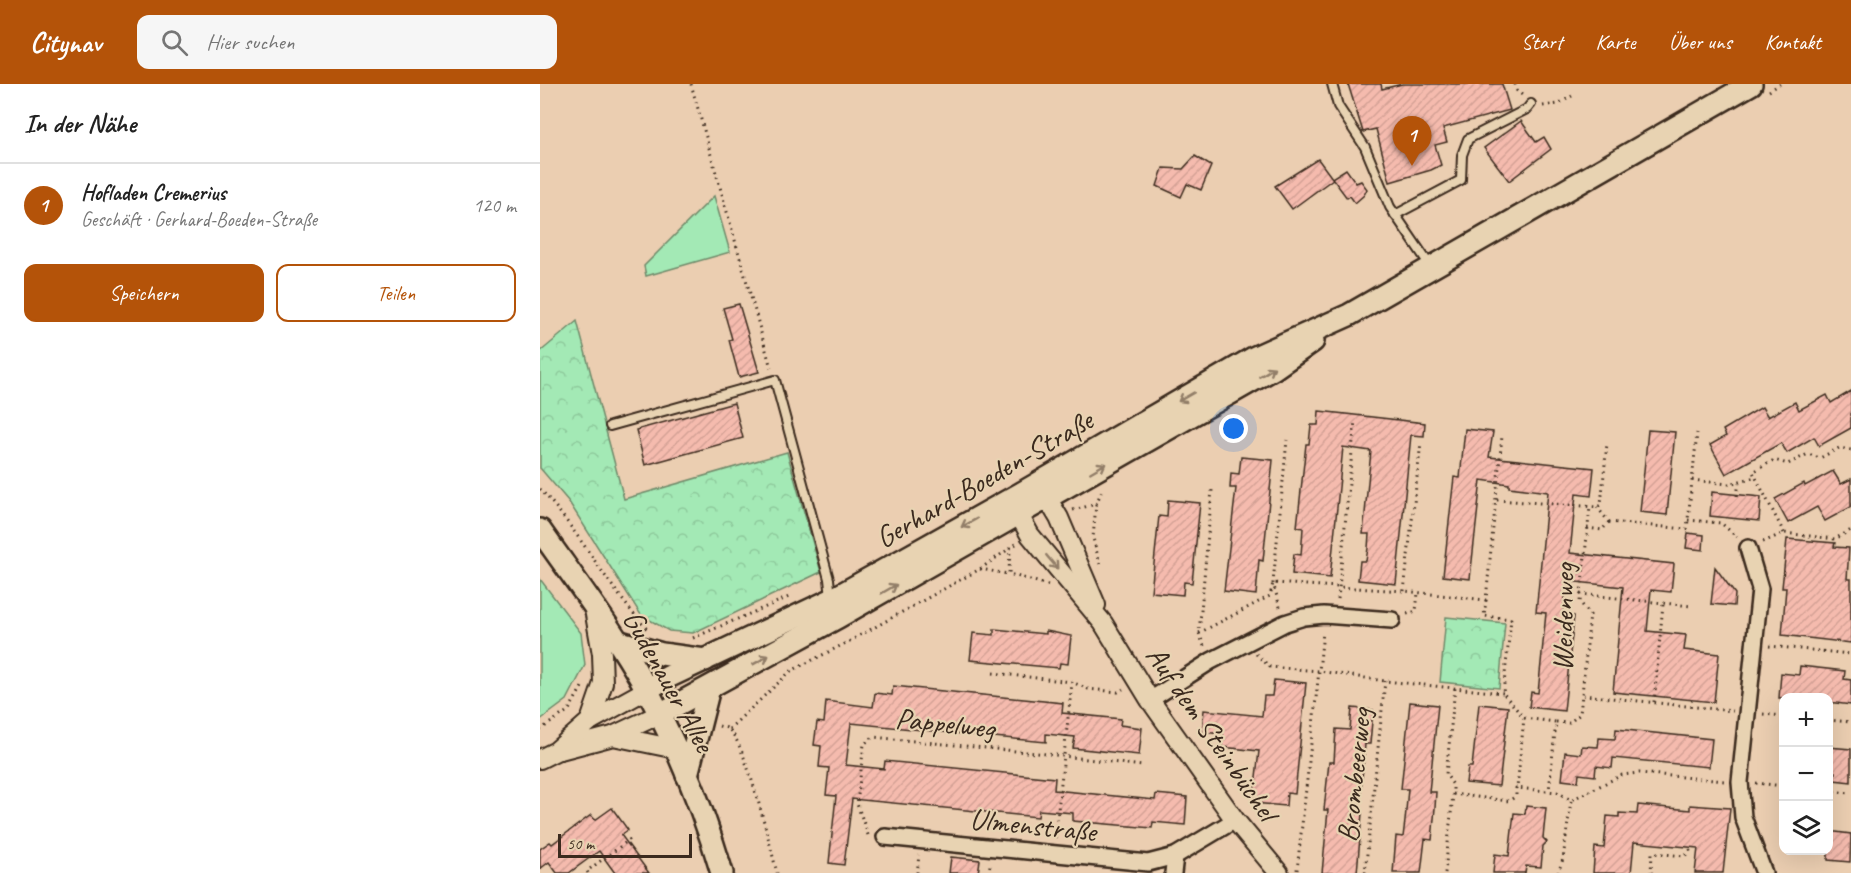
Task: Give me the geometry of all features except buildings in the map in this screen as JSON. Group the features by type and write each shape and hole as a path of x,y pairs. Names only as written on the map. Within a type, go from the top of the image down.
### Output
{"main road":[{"name":"Gerhard-Boeden-Straße","path":"660,714 709,688 1029,499 1255,357 1349,315 1751,84"},
{"name":"Gerhard-Boeden-Straße","path":"646,690 831,600 1029,499"},
{"name":"Gudenauer Allee","path":"540,530 617,641 660,714 711,835 722,873"},
{"path":"617,641 662,654 705,660"},
{"path":"687,775 709,688"}],"street":[{"name":"Auf dem Steinbüchel","path":"1029,499 1059,518 1103,623"},
{"name":"Auf dem Steinbüchel","path":"1029,499 1030,535 1103,623 1150,700 1234,820 1279,873"},
{"path":"1748,548 1760,589 1740,782 1743,817 1764,873"},
{"path":"590,721 603,683 602,654 594,609"},
{"path":"1150,700 1211,662 1285,623 1304,617 1324,615 1392,620"},
{"path":"548,755 590,721 646,690"},
{"path":"548,755 613,736 660,714"},
{"path":"613,736 675,749"},
{"name":"Ulmenstraße","path":"885,837 1148,863 1175,856 1234,820"},
{"path":"1173,873 1175,856"}],"lane":[{"path":"1332,84 1338,106 1365,147 1390,207 1431,268"},
{"path":"1395,215 1461,180 1462,155 1468,139 1527,109 1531,104"},
{"path":"610,426 775,380 829,579 831,600"}],"path":[{"path":"691,84 775,380"},
{"path":"1338,586 1355,420"},
{"path":"1597,507 1609,522 1687,529 1697,433"},
{"path":"1272,583 1418,592 1486,600 1502,436"},
{"path":"1199,633 1270,597 1287,440"},
{"path":"1404,591 1421,442"},
{"path":"1497,500 1590,507 1601,505 1607,444"},
{"path":"1784,533 1753,472 1774,460 1788,464 1808,454 1820,458 1839,448 1851,450"},
{"path":"1692,480 1729,484 1755,477"},
{"path":"1737,496 1739,482"},
{"path":"540,489 559,510 616,590 649,631"},
{"path":"1211,662 1199,633 1212,490"},
{"path":"1096,504 1093,538 1102,572"},
{"name":"Weidenweg","path":"1556,722 1569,723 1580,714 1590,615 1580,602 1580,594 1590,507"},
{"path":"1688,520 1721,523 1748,548 1784,533 1835,539 1851,531"},
{"name":"Weidenweg","path":"1587,528 1602,530 1609,522"},
{"path":"980,569 1009,574"},
{"path":"1272,583 1285,623"},
{"path":"1392,620 1416,611 1418,592"},
{"path":"692,638 797,593"},
{"path":"1580,594 1691,606"},
{"name":"Weidenweg","path":"1486,600 1484,616 1511,619 1503,693"},
{"path":"1654,702 1663,604"},
{"name":"Brombeerweg","path":"1294,873 1297,869 1324,615"},
{"name":"Brombeerweg","path":"1245,644 1270,667 1503,693"},
{"path":"1754,645 1851,654"},
{"name":"Pappelweg","path":"993,673 1071,682 1088,689 1118,692 1137,678"},
{"name":"Brombeerweg","path":"1365,873 1385,681"},
{"path":"540,730 569,710 585,682"},
{"path":"1053,855 1071,682"},
{"path":"1445,873 1454,784 1446,774 1455,688"},
{"path":"1503,693 1524,718 1556,722 1549,791"},
{"path":"1583,695 1747,712"},
{"path":"1453,794 1509,801 1516,796 1524,718"},
{"path":"1833,720 1851,722"},
{"path":"729,729 739,742 764,820 777,873"},
{"name":"Pappelweg","path":"885,837 868,836 857,804 864,744 873,737 1142,766"},
{"path":"1571,800 1622,775 1639,773 1779,786"},
{"path":"1516,788 1557,792 1571,800"},
{"path":"1833,791 1851,793"},
{"path":"1558,873 1563,859 1571,800"},
{"path":"588,873 587,871 633,837"},
{"path":"1650,873 1652,853 1685,856 1692,848"}],"green space":[{"path":"714,196 730,252 646,276 644,266"},
{"path":"577,321 624,499 787,452 821,572 693,633 669,631 641,615 569,502 540,468 540,352"},
{"path":"540,579 581,633 585,665 567,700 540,720"},
{"path":"1446,617 1505,623 1499,688 1440,682"}],"place":[{"name":"Hofladen Cremerius","path":"1412,166"}]}
